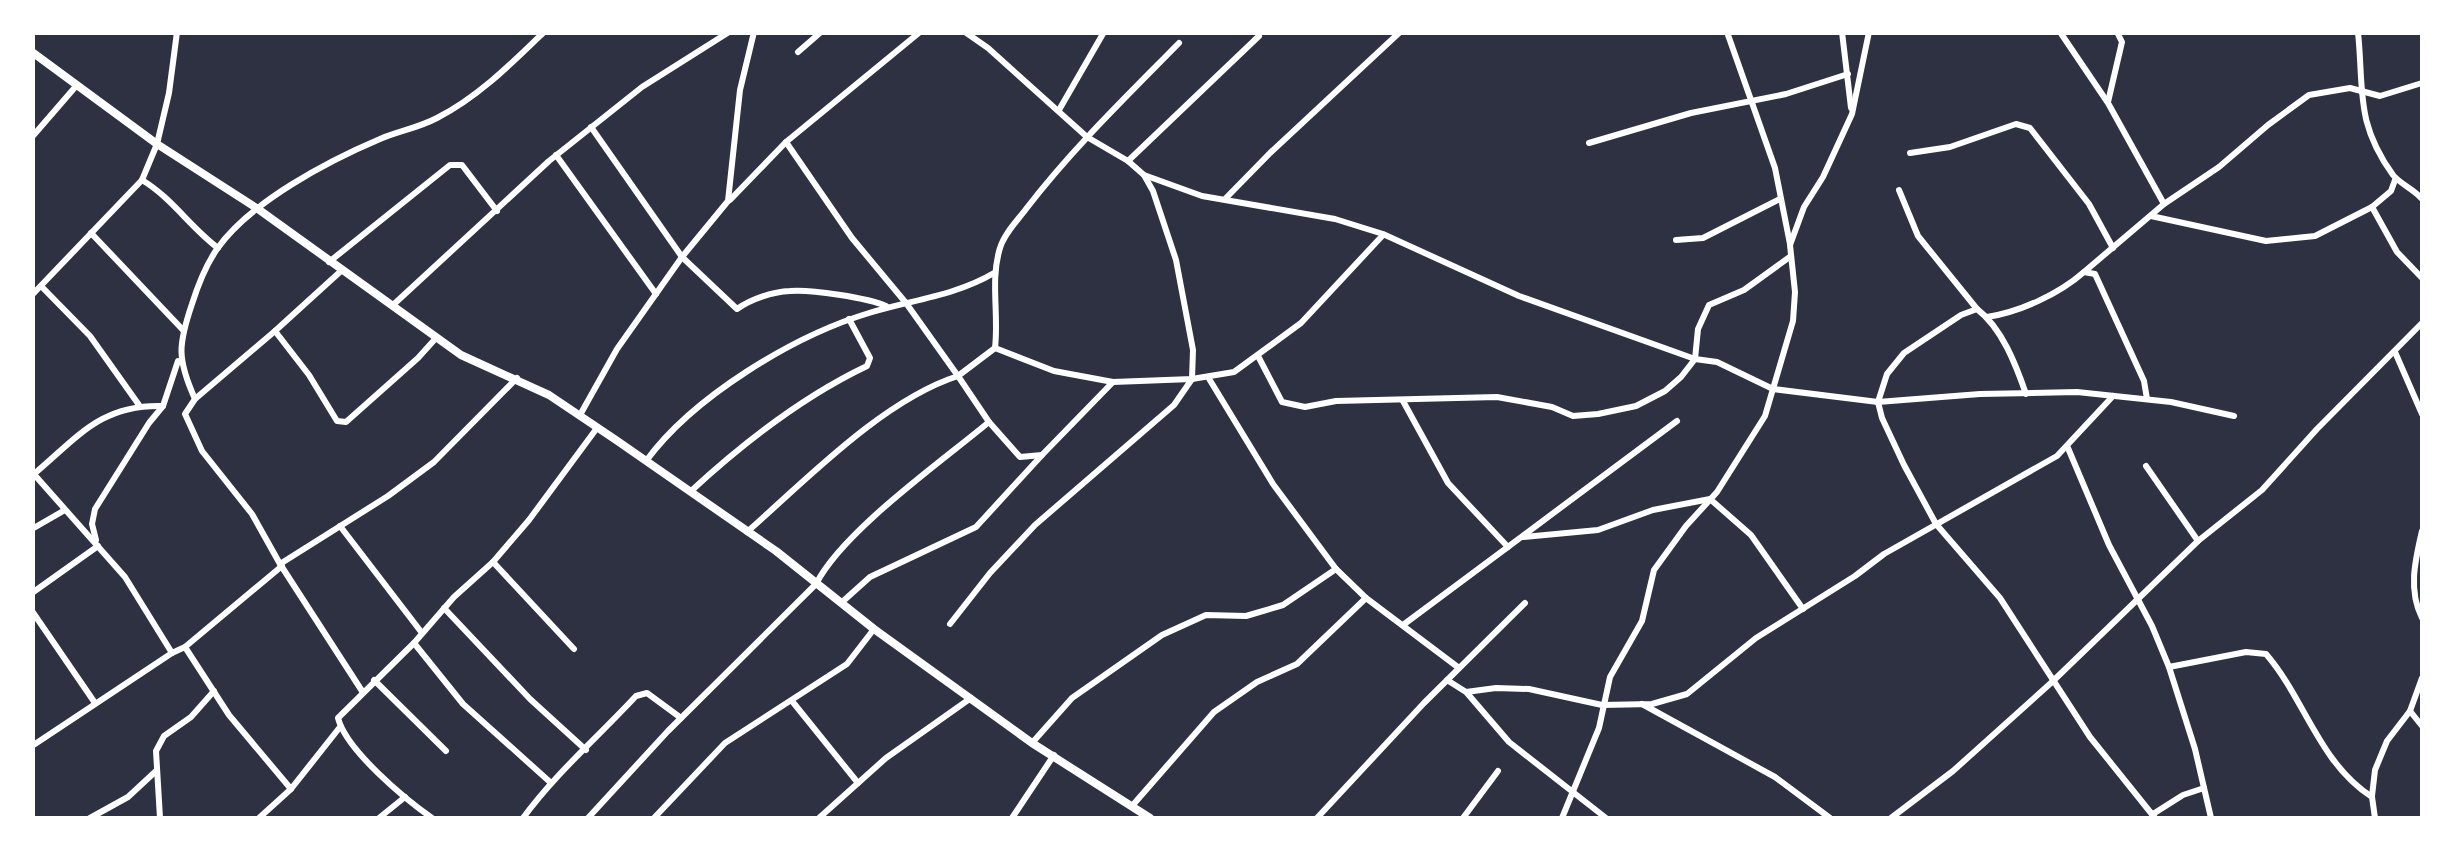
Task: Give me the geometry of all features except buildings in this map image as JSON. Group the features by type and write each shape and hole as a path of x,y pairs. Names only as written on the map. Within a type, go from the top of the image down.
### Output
{"street":[{"path":"32,295 142,180 170,93 176,32"},
{"path":"98,546 92,524 95,509 163,406 202,276 218,248 258,209 309,174 374,141 407,132 440,116 491,82 544,32"},
{"path":"393,305 556,155 642,87 728,32"},
{"path":"728,202 738,108 754,32"},
{"path":"798,52 822,32"},
{"path":"580,415 617,349 682,257 728,202 786,142 920,32"},
{"path":"950,624 990,572 1036,525 1174,405 1192,379 1192,337 1176,260 1154,192 1144,176 1128,160 1087,137 966,32"},
{"path":"1059,110 1104,32"},
{"path":"1225,199 1400,32"},
{"path":"1562,818 1599,728 1610,677 1642,621 1654,570 1710,499 1765,416 1794,320 1790,245 1775,168 1727,32"},
{"path":"1842,32 1852,114"},
{"path":"1790,245 1804,207 1823,177 1852,114 1869,32"},
{"path":"2060,32 2108,103 2164,204"},
{"path":"2108,103 2122,42 2117,32"},
{"path":"2358,32 2360,92 2368,132 2396,180 2422,199"},
{"path":"1128,160 1259,36"},
{"path":"746,532 857,436 933,384 958,376 995,348 998,320 994,273 1002,242 1087,137 1179,43"},
{"path":"32,52 156,144 258,209 461,355 517,378 580,415 1032,742 1150,818"},
{"path":"1589,142 1691,113 1786,94 1848,74"},
{"path":"1986,317 2006,314 2028,304 2084,272 2164,204 2219,167 2309,95 2350,88 2380,96 2422,83"},
{"path":"32,137 77,84"},
{"path":"1910,153 1950,147 2016,124 2030,128 2089,204 2113,248"},
{"path":"591,127 682,257 737,309 749,300 792,290 872,300 888,307"},
{"path":"786,142 989,422 1020,456 1042,454"},
{"path":"556,155 656,294"},
{"path":"329,262 450,165 462,166 497,210"},
{"path":"1144,176 1202,196 1335,219 1384,234 1519,296 1695,359 1717,362 1773,389 1878,402 2077,392 2146,399 2234,416"},
{"path":"142,180 167,195 185,219 218,248"},
{"path":"2150,216 2266,241 2316,236 2372,207 2391,191 2396,180"},
{"path":"1899,190 1918,236 1986,317 2008,351 2026,394"},
{"path":"1676,240 1704,238 1781,199"},
{"path":"2372,207 2397,252 2422,278"},
{"path":"92,233 184,330"},
{"path":"995,348 1054,371 1113,382 1192,379 1234,372 1301,323 1384,234"},
{"path":"1258,356 1282,402 1304,407 1336,401 1497,397 1552,407 1574,416 1598,414 1636,406 1665,391 1695,359 1698,330 1709,305 1744,290 1791,256"},
{"path":"341,271 195,398 185,414 202,451 252,514 362,691"},
{"path":"2084,272 2095,274 2144,381 2146,399"},
{"path":"645,461 661,440 733,382 796,341 849,319 949,293 994,273"},
{"path":"40,286 90,336 139,406"},
{"path":"1976,309 1904,352 1886,374 1878,402 1904,465 1936,524 2000,598 2090,737 2154,816 2183,795 2204,788"},
{"path":"690,493 744,442 867,366 870,358 849,319"},
{"path":"1891,818 1952,771 2052,682 2198,541 2262,490 2422,323"},
{"path":"275,332 337,421 346,422 436,338"},
{"path":"2394,352 2422,414"},
{"path":"179,357 195,398"},
{"path":"1208,376 1272,484 1336,569 1366,598 1459,668"},
{"path":"32,746 185,647 281,565 434,462 517,378"},
{"path":"841,603 870,577 976,527 1113,382"},
{"path":"1466,692 1529,689 1602,706 1666,702 1687,694 1756,638 1884,554 2068,448 2113,396"},
{"path":"1403,401 1448,483 1508,547"},
{"path":"163,406 120,410 88,426 33,473 124,577 172,653"},
{"path":"1403,625 1677,421"},
{"path":"588,818 681,718 816,584 828,562 904,491 989,422"},
{"path":"432,818 405,797 340,726 338,718 493,562 597,428"},
{"path":"2068,448 2169,668 2211,818"},
{"path":"2146,466 2198,541"},
{"path":"1522,537 1598,530 1653,510 1710,499"},
{"path":"1710,499 1751,535 1803,609"},
{"path":"32,529 64,510"},
{"path":"340,526 422,633"},
{"path":"2422,531 2414,577 2415,602 2422,618"},
{"path":"32,592 98,546"},
{"path":"493,562 574,650"},
{"path":"1032,742 1072,698 1162,635 1206,615 1246,616 1283,605 1336,569"},
{"path":"1132,806 1214,712 1257,682 1296,664 1366,598"},
{"path":"1316,818 1526,603"},
{"path":"444,608 530,700 586,750"},
{"path":"32,611 95,703"},
{"path":"654,818 726,742 847,664 874,629"},
{"path":"414,643 463,704 550,782"},
{"path":"185,647 228,715 290,789"},
{"path":"2169,668 2246,652 2266,654 2326,751 2372,797"},
{"path":"2375,818 2375,770 2387,741 2410,710 2422,678"},
{"path":"374,680 446,751"},
{"path":"1447,680 1466,692 1509,742 1606,818"},
{"path":"160,818 156,751 164,736 191,718 214,692"},
{"path":"523,818 550,782 636,696 647,693 681,718"},
{"path":"819,818 886,758 972,697"},
{"path":"792,700 858,783"},
{"path":"1641,704 1775,777 1830,818"},
{"path":"2410,710 2422,726"},
{"path":"259,818 290,789 340,726"},
{"path":"1012,818 1054,755"},
{"path":"90,818 128,797 156,770"},
{"path":"1463,818 1498,771"},
{"path":"379,818 405,797"}]}
